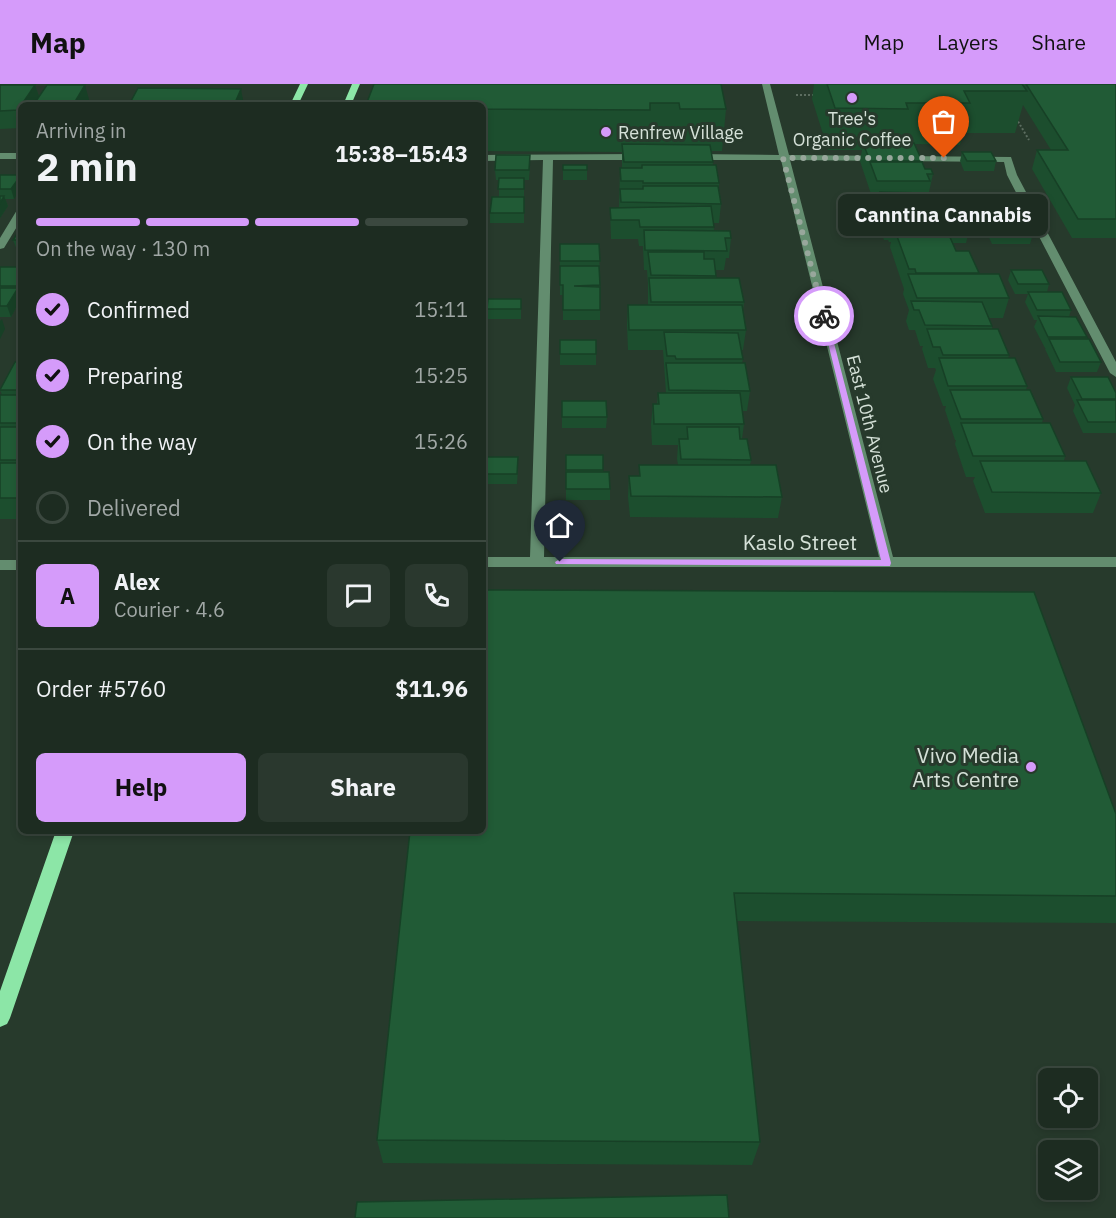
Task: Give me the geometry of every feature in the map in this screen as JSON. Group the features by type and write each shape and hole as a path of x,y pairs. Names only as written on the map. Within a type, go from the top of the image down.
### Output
{"main road":[{"path":"295,102 304,84"},
{"path":"347,102 356,84"},
{"path":"0,1018 63,834"}],"street":[{"name":"East 10th Avenue","path":"766,84 887,563"},
{"path":"0,156 18,156"},
{"path":"486,158 651,157"},
{"path":"686,157 1008,159 1012,175 1116,373"},
{"path":"537,562 548,158"},
{"path":"0,246 18,217"},
{"name":"Kaslo Street","path":"486,562 1116,562"},
{"path":"0,565 18,565"}],"path":[{"path":"796,95 824,95"},
{"path":"1008,159 1040,158 1016,117"}],"building":[{"path":"374,84 721,84 726,109 680,109 679,103 650,103 650,110 486,109 486,102 367,102"},
{"path":"827,84 1022,84 1027,91 964,91 970,103 906,103 908,109 835,108"},
{"path":"1026,84 1116,84 1116,219 1078,219 1037,150 1068,150"},
{"path":"35,85 23,102 18,102 18,110 0,111 0,86"},
{"path":"47,85 85,85 75,102 35,102"},
{"path":"138,88 241,89 235,102 131,102"},
{"path":"863,143 914,143 922,161 870,161"},
{"path":"622,144 710,145 713,162 624,162"},
{"path":"962,152 991,152 996,161 967,161"},
{"path":"496,155 530,155 529,170 495,170"},
{"path":"870,162 922,162 925,169 931,169 933,174 927,174 930,181 877,181"},
{"path":"563,165 587,165 587,170 563,170"},
{"path":"642,165 716,165 719,183 621,181 620,168 642,168"},
{"path":"0,175 18,175 18,179 11,189 0,189"},
{"path":"499,178 524,178 524,189 498,189"},
{"path":"643,186 718,186 721,204 621,202 620,189 643,189"},
{"path":"880,192 924,193 927,198 933,198 936,205 887,205 885,211 882,211 877,197 882,197"},
{"path":"492,197 524,197 524,213 490,213"},
{"path":"887,205 963,205 971,223 894,223 893,220 888,220 885,212 889,212"},
{"path":"711,206 714,227 640,227 639,220 611,220 610,208"},
{"path":"988,219 1025,219 1033,234 995,234"},
{"path":"894,228 946,228 956,251 969,251 979,273 916,273 915,269 909,269"},
{"path":"644,230 730,231 731,238 725,238 727,251 645,250"},
{"path":"560,244 599,244 600,261 560,261"},
{"path":"648,252 704,252 704,259 714,259 716,276 651,275"},
{"path":"560,266 599,266 600,285 574,286 600,287 600,310 563,310"},
{"path":"0,267 18,267 18,286 0,286"},
{"path":"1011,270 1042,270 1049,284 1018,284"},
{"path":"908,274 999,274 1009,298 917,298"},
{"path":"649,278 739,278 744,302 651,302"},
{"path":"0,288 18,288 7,306 0,306"},
{"path":"1028,292 1062,292 1071,310 1037,310"},
{"path":"488,299 521,299 521,309 487,309"},
{"path":"911,301 982,302 992,326 925,325 919,310 914,310"},
{"path":"628,305 742,305 746,330 629,330"},
{"path":"1038,316 1076,317 1087,337 1048,337"},
{"path":"927,329 998,329 1009,355 943,355 940,347 933,347"},
{"path":"664,332 738,333 743,359 676,359 675,356 667,356"},
{"path":"1049,339 1089,339 1101,362 1060,362"},
{"path":"560,340 596,340 596,354 560,354"},
{"path":"939,358 1015,358 1027,386 948,386"},
{"path":"15,362 18,362 18,390 0,390"},
{"path":"666,363 745,363 750,391 669,390"},
{"path":"1071,377 1108,377 1116,393 1116,399 1082,399"},
{"path":"950,390 1030,390 1043,419 961,419"},
{"path":"658,393 740,393 744,424 654,424 653,404 659,404"},
{"path":"0,395 18,395 18,423 0,423"},
{"path":"1077,400 1116,400 1116,422 1088,422"},
{"path":"562,401 606,401 607,417 562,417"},
{"path":"961,423 1050,423 1065,456 973,456"},
{"path":"0,427 18,427 18,460 0,460"},
{"path":"687,427 739,427 740,439 747,439 751,460 681,459 679,439 688,439"},
{"path":"566,455 603,455 603,470 566,470"},
{"path":"486,457 518,457 517,474 486,474"},
{"path":"980,461 1086,461 1101,493 992,492"},
{"path":"0,463 18,463 18,498 0,498"},
{"path":"639,465 776,465 782,497 631,496 629,476 640,476"},
{"path":"566,472 609,472 610,489 566,489"},
{"path":"486,590 1034,592 1116,814 1116,896 734,893 760,1142 377,1140 410,834 486,834"},
{"path":"727,1195 729,1218 355,1218 357,1202"}],"way so far":[{"path":"824,316 783,158 944,158"}],"place":[{"name":"Tree's Organic Coffee","path":"852,98"},
{"name":"Renfrew Village","path":"606,132"},
{"name":"Canntina Cannabis","path":"944,158"},
{"name":"Vivo Media Arts Centre","path":"1031,767"}],"route":[{"path":"560,562 887,563 824,316"}]}
